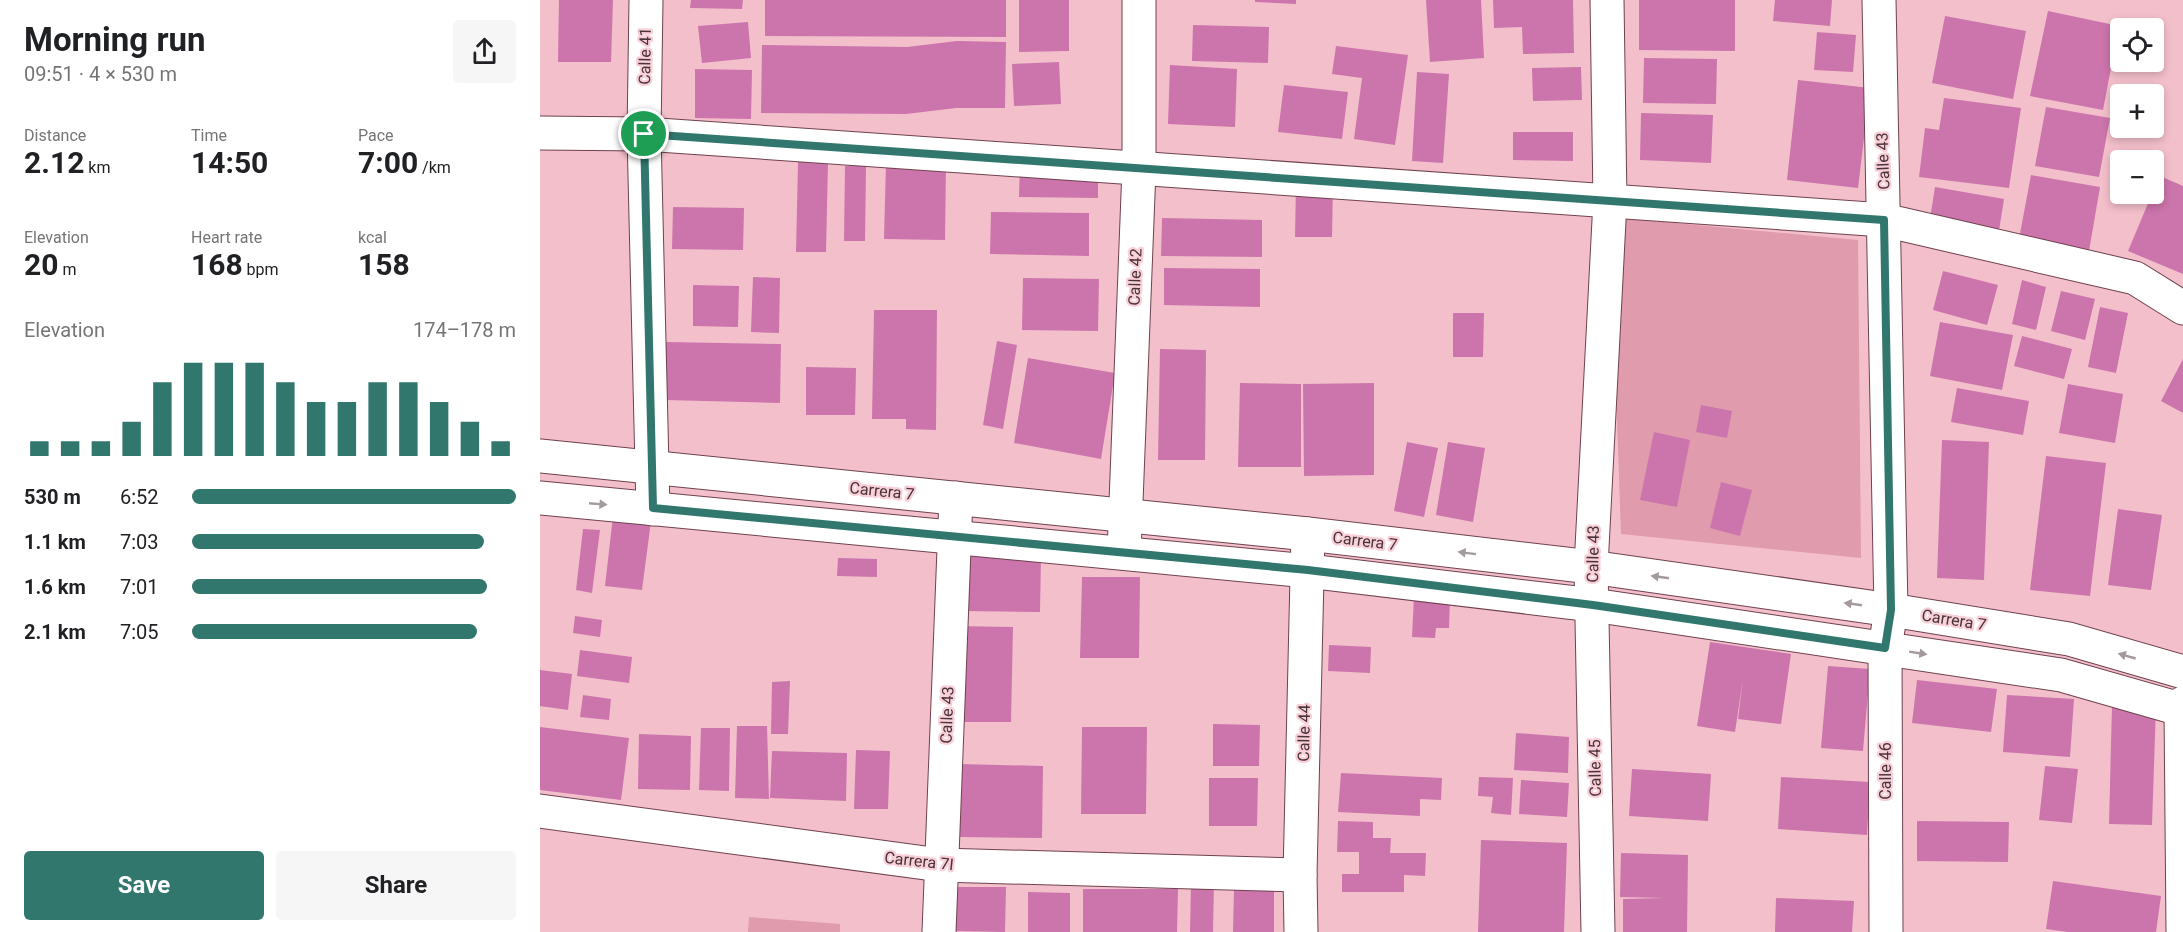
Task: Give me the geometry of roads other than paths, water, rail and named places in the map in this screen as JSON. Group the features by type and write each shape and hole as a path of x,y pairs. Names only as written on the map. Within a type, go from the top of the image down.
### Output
{"street":[{"name":"Calle 41","path":"646,0 644,134 653,508"},
{"name":"Calle 42","path":"1124,553 1139,169 1139,0"},
{"name":"Calle 43","path":"1593,605 1591,567 1610,201 1607,0"},
{"name":"Calle 43","path":"1879,0 1891,610"},
{"path":"540,133 644,134 1884,220 2135,278 2183,308"},
{"name":"Carrera 7","path":"540,456 1308,534 1591,567 1891,610 2069,639 2183,672"},
{"path":"540,498 1308,570 1593,605 2061,675 2182,707 2183,932"},
{"name":"Calle 43","path":"939,932 956,498"},
{"name":"Calle 44","path":"1301,932 1300,875 1308,534"},
{"name":"Calle 45","path":"1593,605 1598,932"},
{"name":"Calle 46","path":"1886,932 1885,648 1891,610"},
{"name":"Carrera 7I","path":"540,811 940,865 1300,875"}]}
